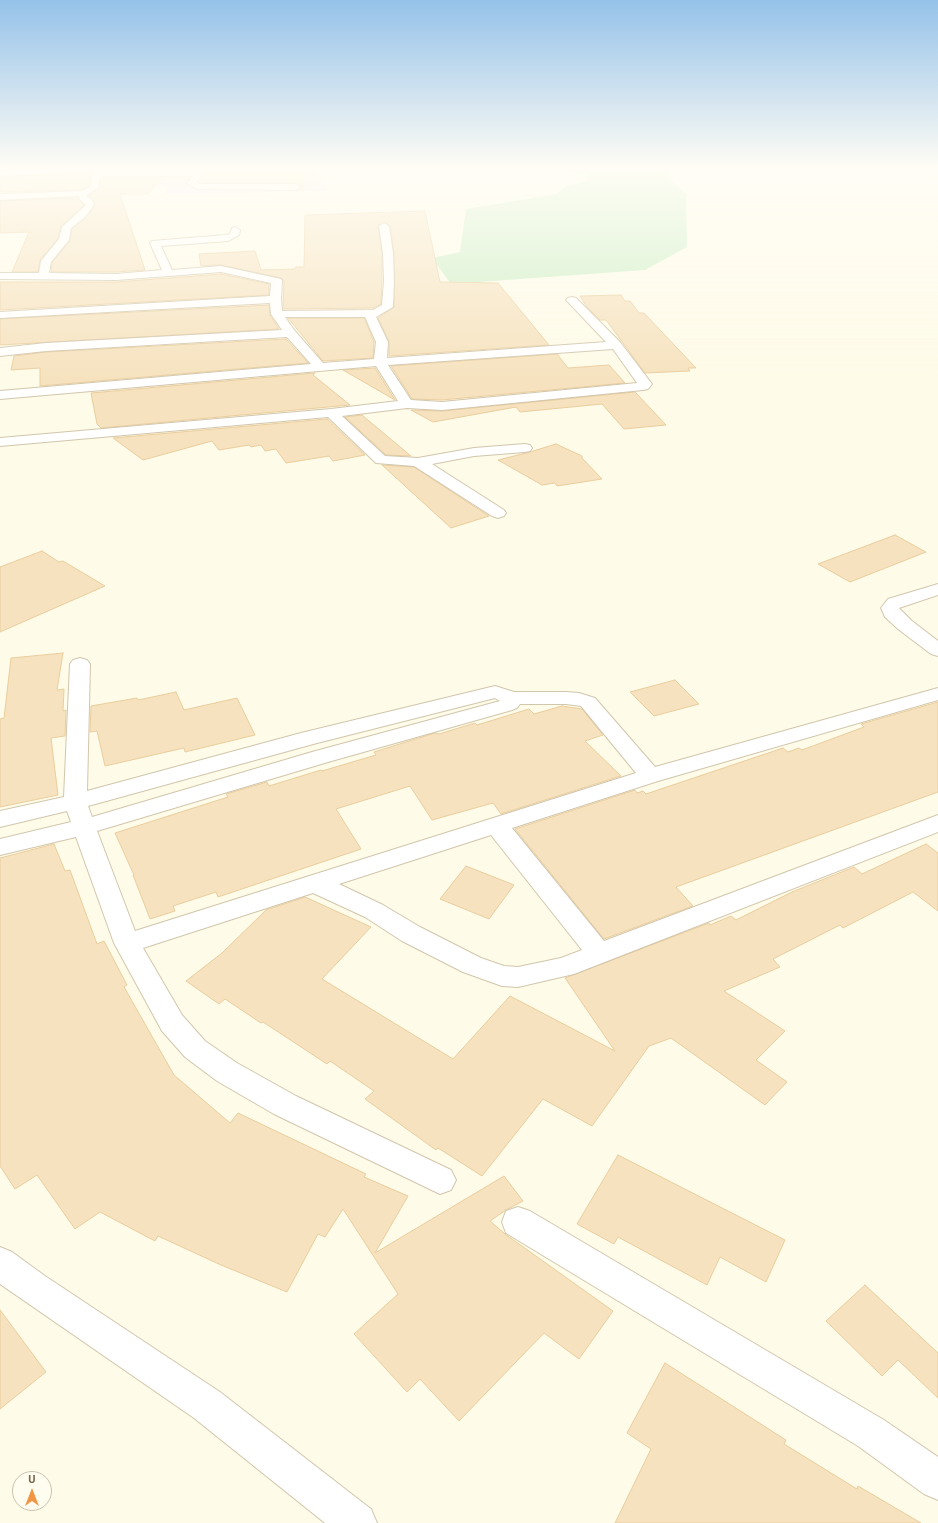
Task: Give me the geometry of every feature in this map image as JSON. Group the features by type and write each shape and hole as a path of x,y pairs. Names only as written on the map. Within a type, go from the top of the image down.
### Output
{"street":[{"path":"45,277 43,271 46,261 64,239"},
{"path":"168,272 155,243 212,239"},
{"path":"277,314 373,313 387,307 389,281 386,239"},
{"path":"0,276 116,276 221,269 277,281 275,299 277,314 290,333 320,367"},
{"path":"0,315 275,299"},
{"path":"0,442 332,413 407,404 442,406 643,386 645,384 616,346 572,300"},
{"path":"373,313 370,316 382,342 380,362 407,404"},
{"path":"0,352 46,347 290,333"},
{"path":"0,395 380,362 616,346"},
{"path":"332,413 381,460 418,462 474,452 525,448"},
{"path":"418,462 498,513"},
{"path":"938,590 894,603 890,608 892,613 905,625 938,650"},
{"path":"80,664 79,814 127,943 172,1023 195,1049 227,1072 284,1105 440,1180"},
{"path":"0,847 79,814 309,738 487,693 501,692 510,698 566,698 579,699 588,702 594,706 650,776"},
{"path":"127,943 316,884 650,776 938,694"},
{"path":"0,819 79,814 320,757 505,706 510,704 510,698"},
{"path":"309,738 320,757"},
{"path":"316,884 374,912 410,934 472,965 502,976 518,977 538,974 565,967 938,823"},
{"path":"497,826 599,954"},
{"path":"518,1222 871,1433 938,1480"},
{"path":"0,1263 33,1288 207,1405 357,1523"}],"green space":[{"path":"462,239 687,239 687,247 645,270 451,284 432,258 460,252"}],"building":[{"path":"26,239 57,239 40,260 38,272 12,272"},
{"path":"70,239 135,239 145,270 116,272 51,272 52,263"},
{"path":"305,239 380,239 382,253 381,304 373,308 283,309 284,281 281,278 221,265 201,266 199,254 255,251 261,270 295,269 296,267 304,267"},
{"path":"392,239 431,239 440,282 498,283 549,345 389,356 389,341 378,318 394,307 394,253"},
{"path":"221,274 269,284 269,295 0,310 0,282 116,282"},
{"path":"621,295 625,301 630,301 639,313 644,313 696,368 688,368 690,371 645,373 606,320 600,320 587,307 580,296"},
{"path":"269,305 270,315 279,329 0,345 0,319"},
{"path":"288,318 364,318 374,342 373,358 323,361"},
{"path":"286,339 308,363 40,386 40,368 11,370 14,356 46,352"},
{"path":"557,354 568,368 609,365 625,383 442,400 412,399 391,366"},
{"path":"375,368 395,400 343,370"},
{"path":"315,373 313,375 350,405 101,428 97,424 91,393"},
{"path":"635,392 666,425 624,429 602,404 520,412 516,407 433,422 411,410 442,411"},
{"path":"362,415 411,456 386,455 345,417"},
{"path":"327,419 365,455 333,461 329,456 286,463 276,449 265,451 261,445 251,447 249,445 219,450 212,441 143,460 113,438"},
{"path":"556,444 582,456 582,458 602,479 557,486 555,483 542,485 498,460 530,452"},
{"path":"382,465 414,467 489,516 451,528"},
{"path":"895,535 926,552 850,582 818,564"},
{"path":"42,551 59,562 63,561 105,586 0,632 0,567"},
{"path":"63,653 57,690 64,689 63,711 66,710 65,736 51,738 58,795 0,807 0,719 4,718 11,658"},
{"path":"675,680 699,704 654,716 630,692"},
{"path":"176,692 184,710 237,698 255,735 185,752 184,748 105,766 97,731 90,732 91,706 137,698 138,700"},
{"path":"938,702 938,792 676,887 693,906 604,939 515,829 635,790 637,793 643,791 646,794 783,748 788,752 799,748 802,750 864,727 861,724"},
{"path":"562,706 582,709 603,735 585,741 621,776 501,814 493,803 432,820 410,786 336,809 361,849 218,897 216,892 173,906 175,911 150,919 134,875 115,833 228,797 226,794 267,782 269,786 321,770 322,771 376,755 374,752 435,733 439,734 475,723 477,725 529,709 534,714"},
{"path":"54,844 65,871 70,870 97,944 104,941 127,985 124,987 174,1075 230,1123 238,1113 366,1174 364,1177 408,1196 375,1253 504,1176 523,1201 490,1221 505,1234 613,1311 579,1359 544,1333 459,1421 420,1379 407,1392 354,1334 398,1294 343,1209 325,1237 318,1234 287,1292 221,1265 158,1236 155,1241 100,1212 75,1229 37,1175 15,1189 0,1166 0,858"},
{"path":"926,844 938,853 938,911 913,892 843,928 840,925 773,959 780,967 724,991 785,1031 756,1060 787,1082 765,1105 671,1038 649,1046 592,1126 543,1099 482,1176 438,1148 436,1150 365,1099 374,1091 330,1061 327,1064 225,999 219,1004 186,981 222,953 266,910 305,897 371,927 322,979 453,1059 510,996 615,1051 565,978 709,923 710,925 731,916 736,920 792,892 854,867 862,874"},
{"path":"466,866 514,885 489,919 440,899"},
{"path":"618,1155 785,1240 766,1282 720,1257 707,1285 618,1237 614,1244 577,1224"},
{"path":"865,1285 938,1353 938,1398 898,1360 882,1376 826,1321"},
{"path":"0,1310 46,1372 0,1409"},
{"path":"665,1363 786,1440 784,1444 857,1489 858,1486 921,1523 615,1523 651,1449 627,1433"}]}
